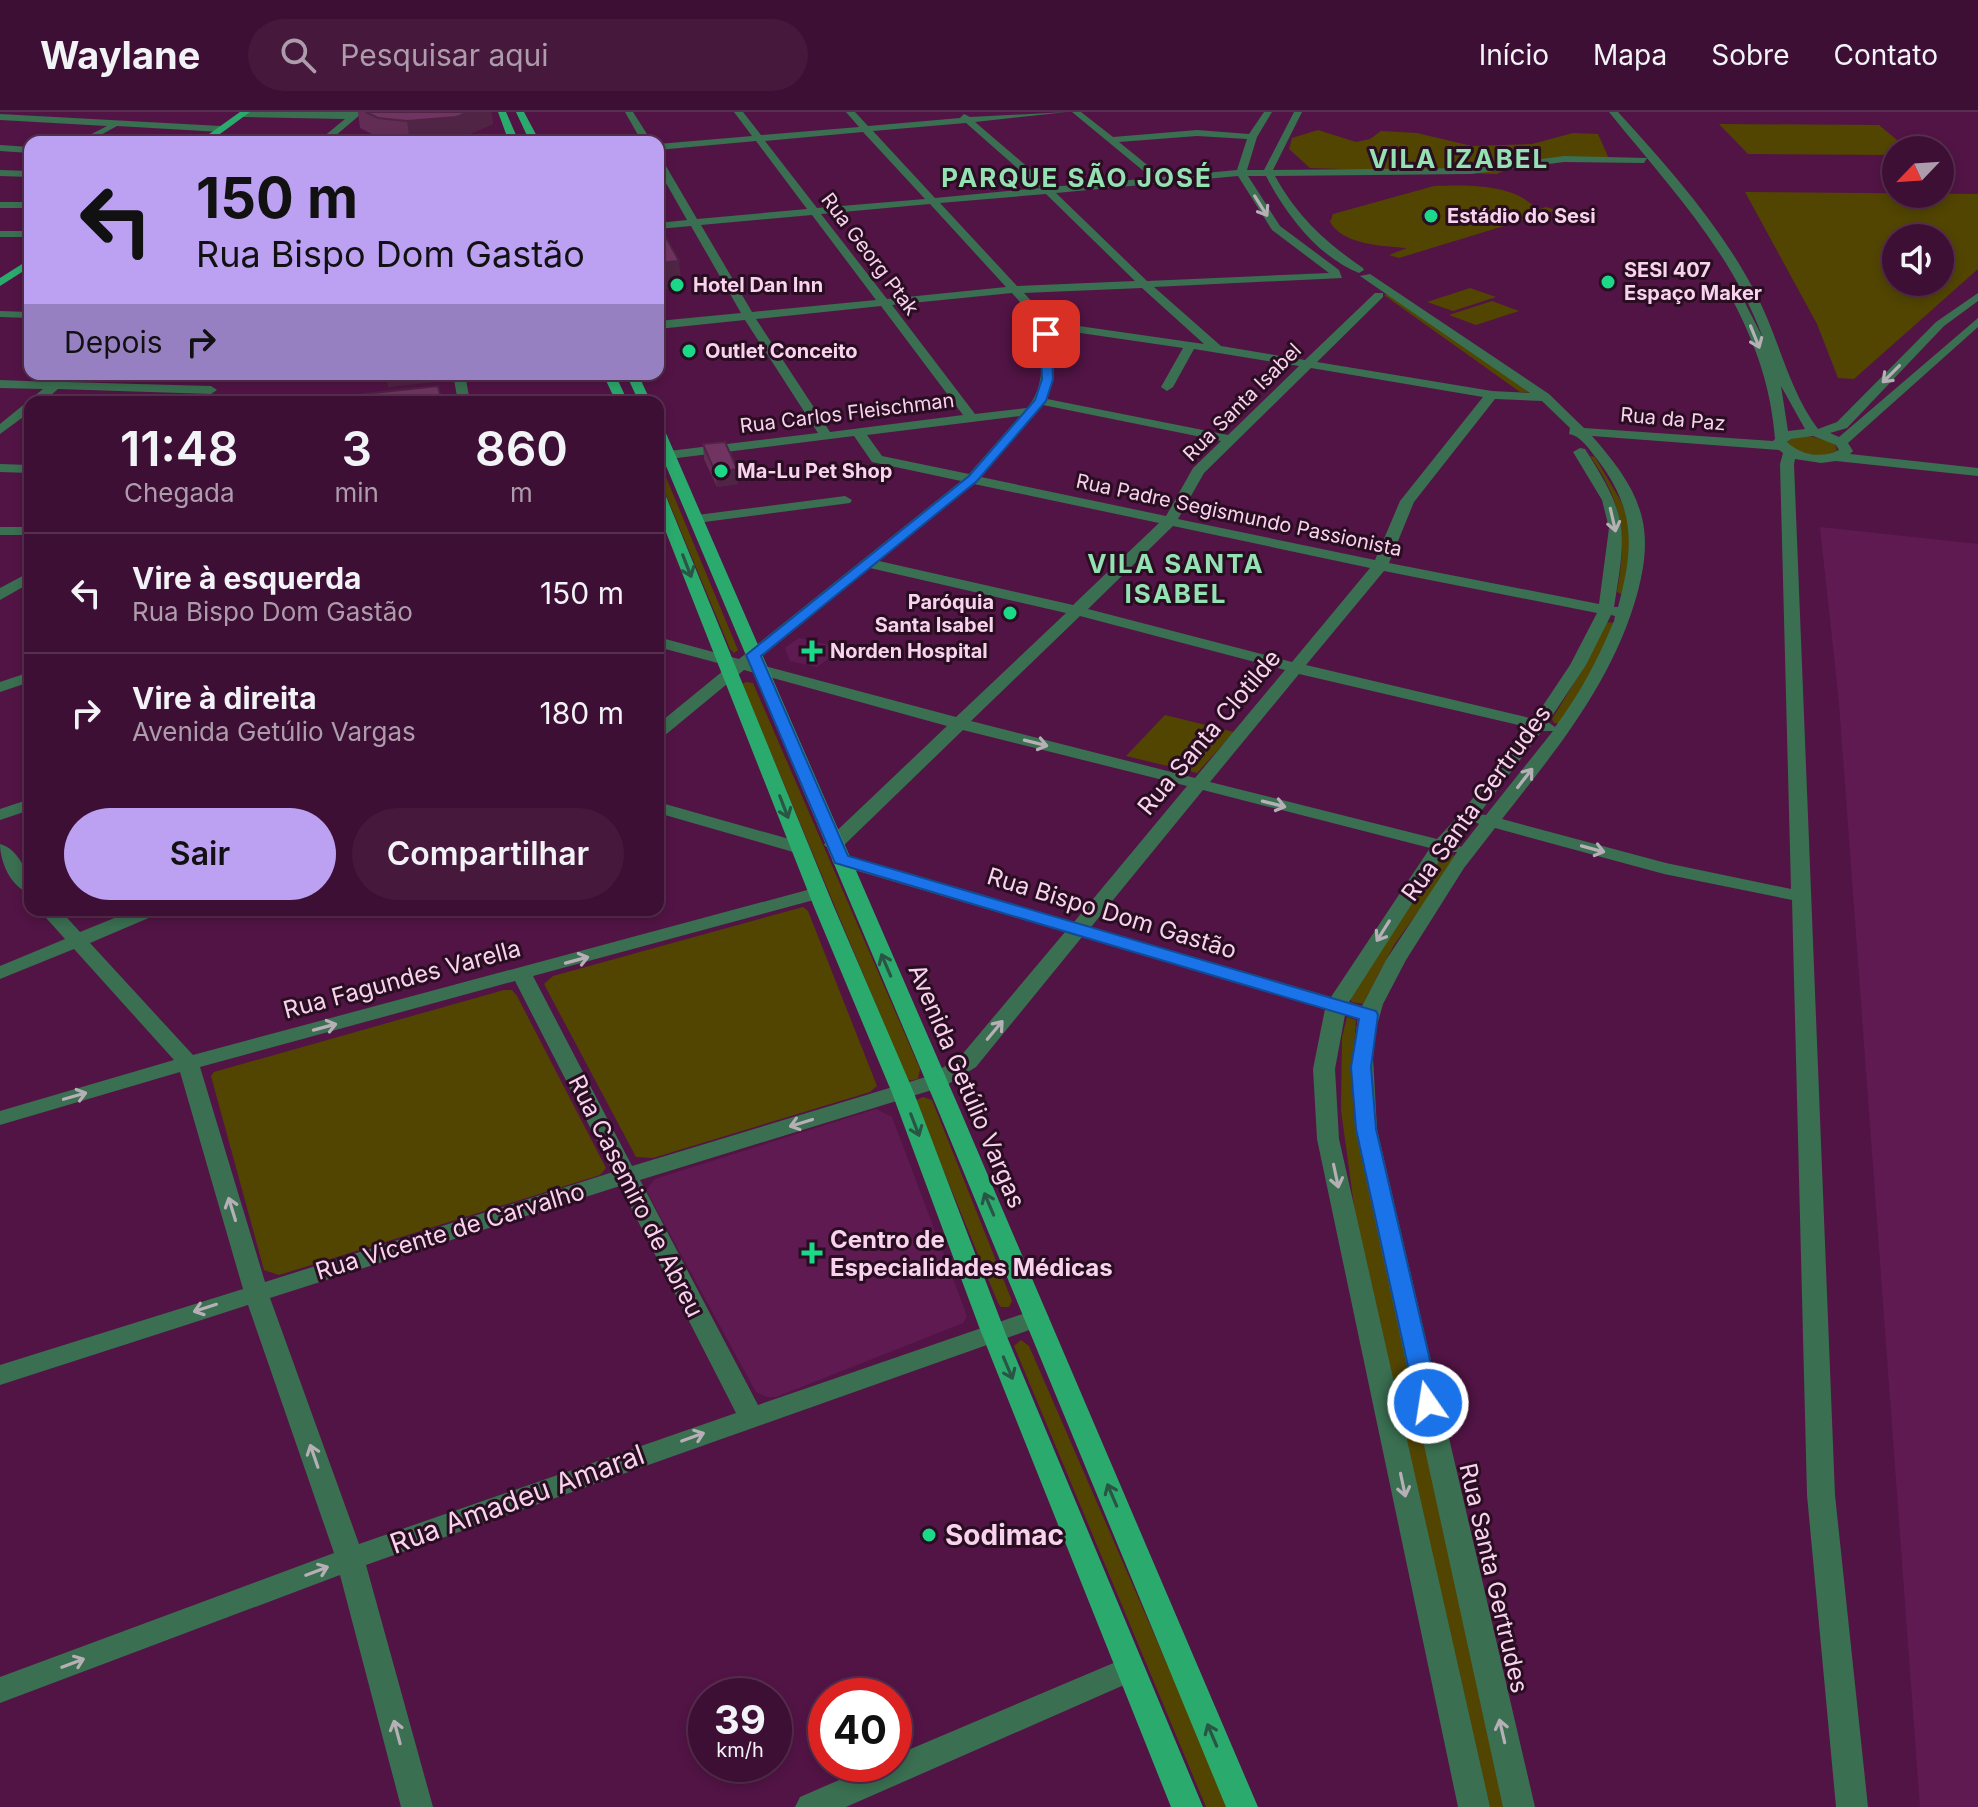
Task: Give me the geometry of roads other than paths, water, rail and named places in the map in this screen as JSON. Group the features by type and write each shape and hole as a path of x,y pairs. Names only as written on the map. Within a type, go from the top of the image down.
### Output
{"main road":[{"path":"502,112 512,136"},
{"path":"520,112 532,136"},
{"path":"211,136 244,113"},
{"path":"0,283 24,266"},
{"name":"Avenida Getúlio Vargas","path":"664,444 697,519 800,848 903,1093 993,1332 1187,1807"},
{"name":"Avenida Getúlio Vargas","path":"664,524 742,665 837,852 937,1081 1242,1807"}],"street":[{"path":"629,112 643,136"},
{"name":"Rua Georg Ptak","path":"738,112 972,418"},
{"path":"850,112 1047,325 1217,349 1492,395 1545,397"},
{"path":"958,112 1049,191 1145,285 1217,349"},
{"path":"664,146 1063,112"},
{"path":"1076,112 1161,181"},
{"path":"1268,112 1252,137 1241,173 1276,228 1336,274"},
{"path":"1268,171 1298,112"},
{"path":"1602,112 1700,232 1732,287 1777,390 1782,417 1790,486 1821,1495 1852,1807"},
{"path":"1613,112 1700,215 1726,251 1766,324 1802,418 1816,432 1837,450 1978,472"},
{"path":"244,113 357,114"},
{"path":"330,136 357,114"},
{"path":"0,117 221,129"},
{"path":"93,136 116,124"},
{"path":"1111,140 1197,133 1252,137"},
{"path":"0,148 24,150"},
{"path":"664,225 1268,171 1471,171 1564,159 1644,160"},
{"path":"664,171 749,317 826,436"},
{"name":"Rua Santa Gertrudes","path":"1268,171 1288,210 1309,233 1360,275 1545,397 1628,496 1635,517 1638,552 1616,612 1609,656 1563,731 1480,818 1440,846 1336,1006 1324,1069 1328,1139 1474,1807"},
{"path":"0,173 24,172"},
{"path":"0,205 24,205"},
{"path":"0,234 24,234"},
{"path":"664,324 1012,290 1360,275"},
{"name":"Rua Santa Gertrudes","path":"1360,275 1379,295 1574,434"},
{"name":"Rua Santa Isabel","path":"837,852 961,724 1170,521 1198,471 1379,295"},
{"path":"1785,447 1816,432 1842,425 1940,324 1976,298"},
{"path":"0,314 24,315"},
{"path":"1940,324 1976,326"},
{"path":"664,727 973,478 1035,406 1048,379 1047,325"},
{"path":"1790,486 1803,470 1837,450 1976,326"},
{"path":"1167,387 1191,345"},
{"path":"42,396 62,380"},
{"path":"0,384 211,396"},
{"name":"Rua Santa Clotilde","path":"903,1093 937,1081 968,1062 1080,930 1380,566 1407,501 1492,395"},
{"name":"Rua Carlos Fleischman","path":"669,455 972,418 1035,406 1230,439"},
{"path":"0,430 24,410"},
{"name":"Rua Padre Segismundo Passionista","path":"858,432 877,459 1380,566 1616,612"},
{"name":"Rua da Paz","path":"1574,434 1785,447"},
{"path":"1785,447 1874,452 1978,464"},
{"path":"0,468 24,469"},
{"path":"697,519 845,500"},
{"path":"0,531 24,531"},
{"path":"866,563 1078,611 1296,668 1563,731"},
{"path":"0,595 24,580"},
{"name":"Rua Santa Gertrudes","path":"1519,1807 1366,1129 1361,1067 1369,1015 1390,969 1468,851 1480,818 1538,725 1616,612"},
{"path":"664,644 961,724 1468,851"},
{"path":"0,687 24,679"},
{"path":"0,815 24,806"},
{"path":"664,809 800,848"},
{"path":"1480,818 1664,868 1803,897"},
{"path":"0,850 24,880"},
{"name":"Rua Bispo Dom Gastão","path":"837,852 1080,930 1369,1015"},
{"name":"Rua Fagundes Varella","path":"0,1118 188,1063 818,893"},
{"path":"54,916 188,1063 256,1292 350,1559 417,1807"},
{"path":"0,973 137,916"},
{"name":"Rua Casemiro de Abreu","path":"522,975 751,1416"},
{"name":"Rua Vicente de Carvalho","path":"0,1375 625,1176 903,1093"},
{"name":"Rua Amadeu Amaral","path":"0,1690 350,1559 1037,1318"},
{"path":"811,1807 1130,1669"}],"place":[{"name":"Estádio do Sesi","path":"1431,216"},
{"name":"SESI 407 Espaço Maker","path":"1608,282"},
{"name":"Hotel Dan Inn","path":"677,285"},
{"name":"Outlet Conceito","path":"689,351"},
{"name":"Ma-Lu Pet Shop","path":"721,471"},
{"name":"Paróquia Santa Isabel","path":"1010,613"},
{"name":"Norden Hospital","path":"812,651"},
{"name":"Centro de Especialidades Médicas","path":"812,1253"},
{"name":"Sodimac","path":"929,1535"}],"district":[{"name":"VILA IZABEL","path":"1459,158"},
{"name":"PARQUE SÃO JOSÉ","path":"1077,177"},
{"name":"VILA SANTA ISABEL","path":"1176,578"}]}
